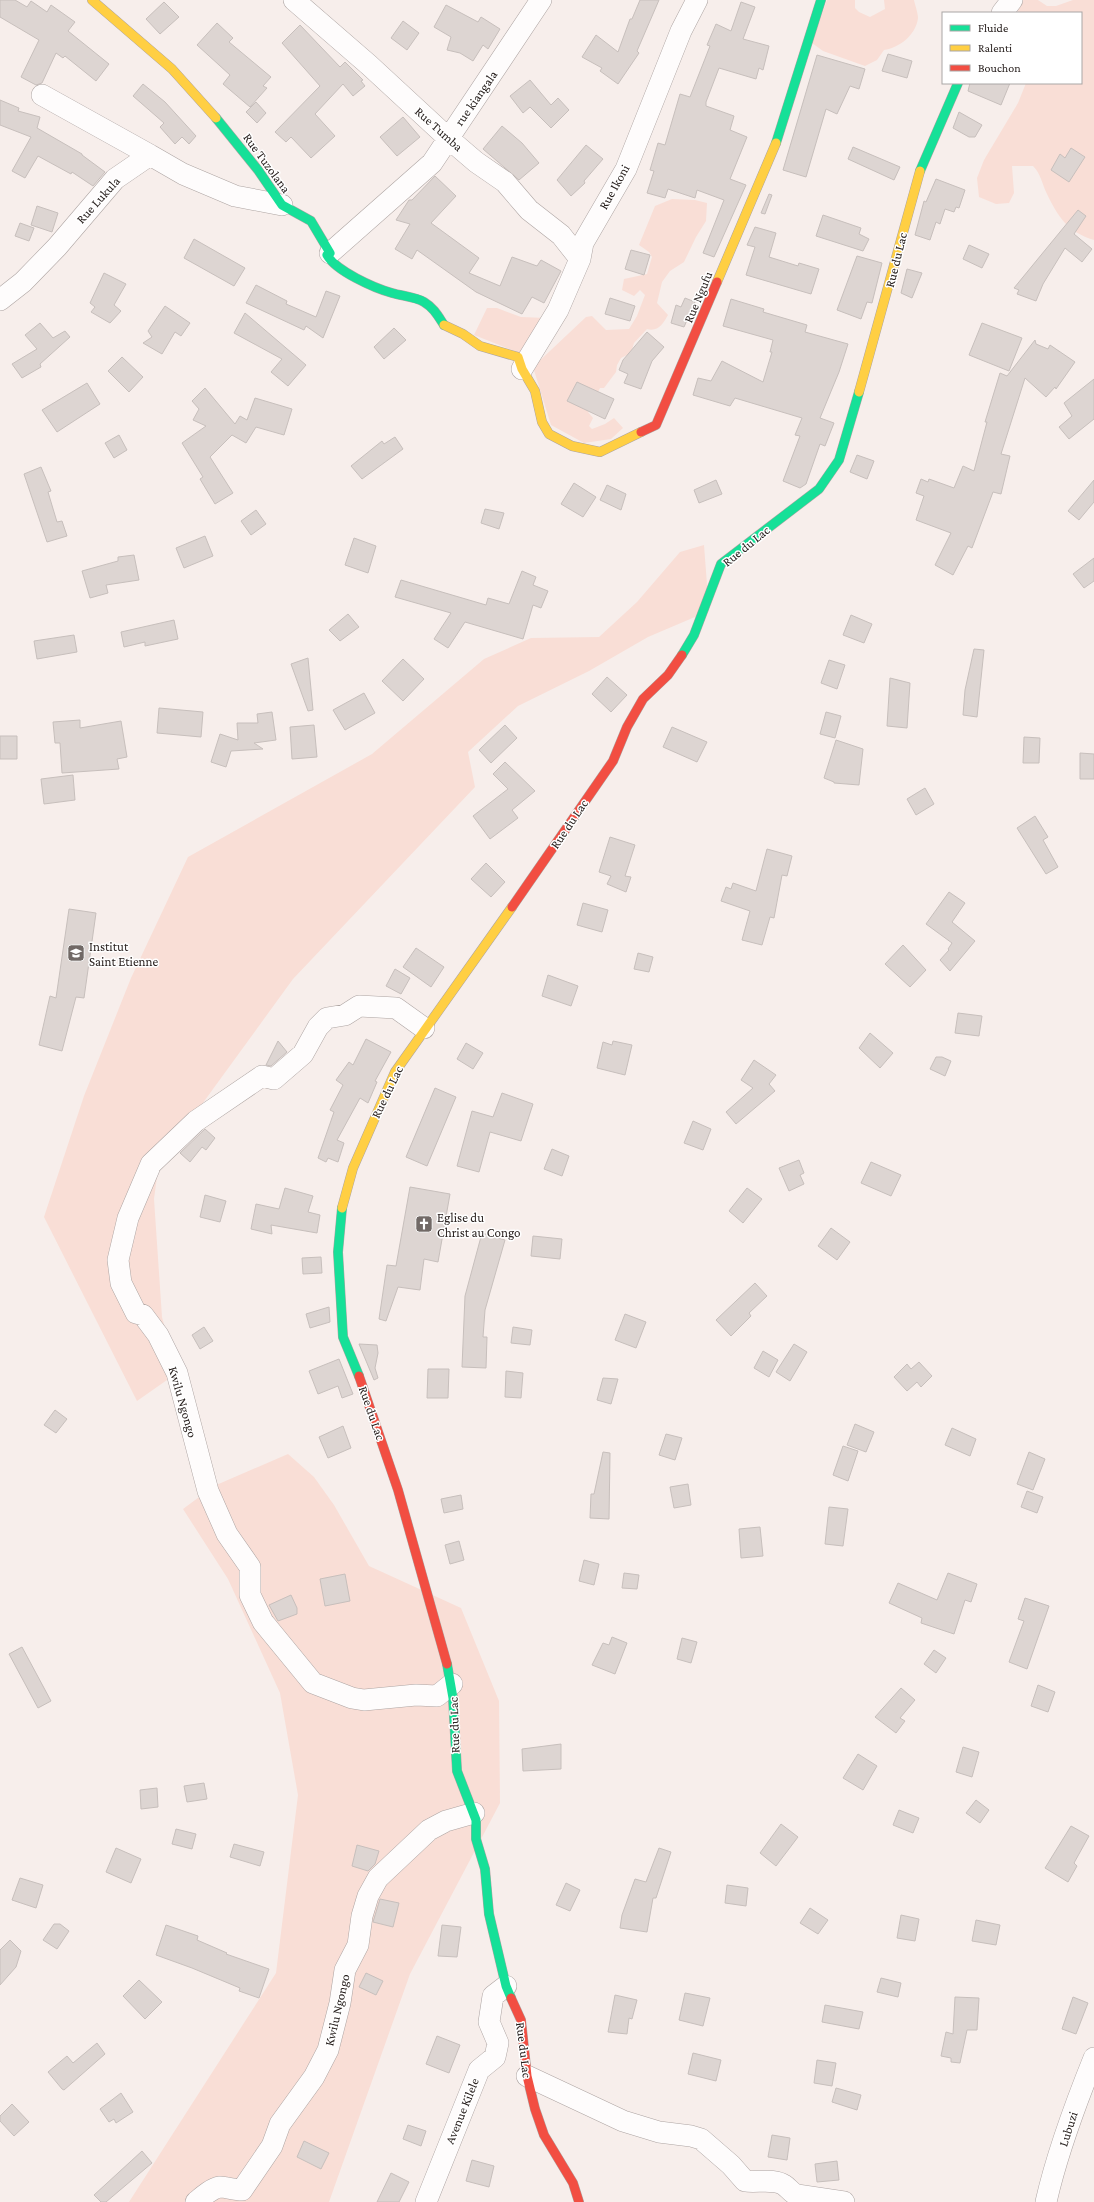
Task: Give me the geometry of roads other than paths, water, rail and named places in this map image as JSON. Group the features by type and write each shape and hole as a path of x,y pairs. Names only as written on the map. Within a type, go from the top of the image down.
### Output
{"street":[{"name":"Rue Tuzolana","path":"92,0 172,69 208,107 258,170 282,205 311,221 330,253 327,255 331,262 340,270 390,293 423,301 435,310 445,327"},
{"name":"Rue Tumba","path":"294,0 369,65 448,138 476,162 505,182 529,210 561,235 580,260"},
{"name":"rue kiangala","path":"330,253 432,163 503,59 541,0"},
{"name":"Rue Ikoni","path":"522,369 558,310 580,260 583,243 626,169 681,31 697,0"},
{"name":"Rue Ngufu","path":"445,327 463,334 480,346 518,357 522,369 535,391 542,422 549,434 572,446 600,452 656,425 772,155 820,0"},
{"path":"1003,12 1012,0"},
{"name":"Rue du Lac","path":"579,2202 573,2183 544,2135 535,2109 526,2076 521,2020 506,1986 489,1914 485,1869 477,1844 474,1813 462,1785 455,1760 452,1684 398,1490 364,1388 343,1337 340,1309 338,1252 343,1202 353,1168 395,1072 419,1039 424,1028 521,895 613,761 627,727 643,699 668,675 685,652 694,635 721,564 810,496 819,488 839,460 886,300 911,200 921,169 958,84"},
{"path":"42,95 182,174 235,196 282,205"},
{"name":"Rue Lukula","path":"0,300 23,282 38,267 115,179 150,156"},
{"name":"Kwilu Ngongo","path":"424,1028 396,1008 359,1006 345,1015 327,1018 318,1027 303,1054 286,1070 274,1079 262,1076 196,1121 151,1164 128,1218 118,1260 121,1284 136,1313 143,1315 158,1335 177,1373 208,1491 227,1534 250,1567 250,1595 263,1622 314,1682 352,1698 364,1700 416,1695 437,1696 452,1684"},
{"name":"Kwilu Ngongo","path":"196,2202 203,2195 220,2187 242,2190 272,2146 280,2124 314,2077 328,2050 340,2003 345,1970 358,1945 362,1916 368,1896 378,1878 429,1830 446,1821 474,1813"},
{"name":"Avenue Kilele","path":"426,2202 479,2070 495,2057 498,2043 489,2022 493,1996 506,1986"},
{"name":"Lubuzi","path":"1046,2202 1051,2181 1078,2098 1094,2058"},
{"path":"526,2076 623,2122 658,2132 691,2136 701,2139 731,2165 745,2181 777,2182 785,2185 792,2193 797,2195 844,2202"}],"place":[{"name":"Institut Saint Etienne","path":"76,953"},
{"name":"Eglise du Christ au Congo","path":"424,1224"}]}
